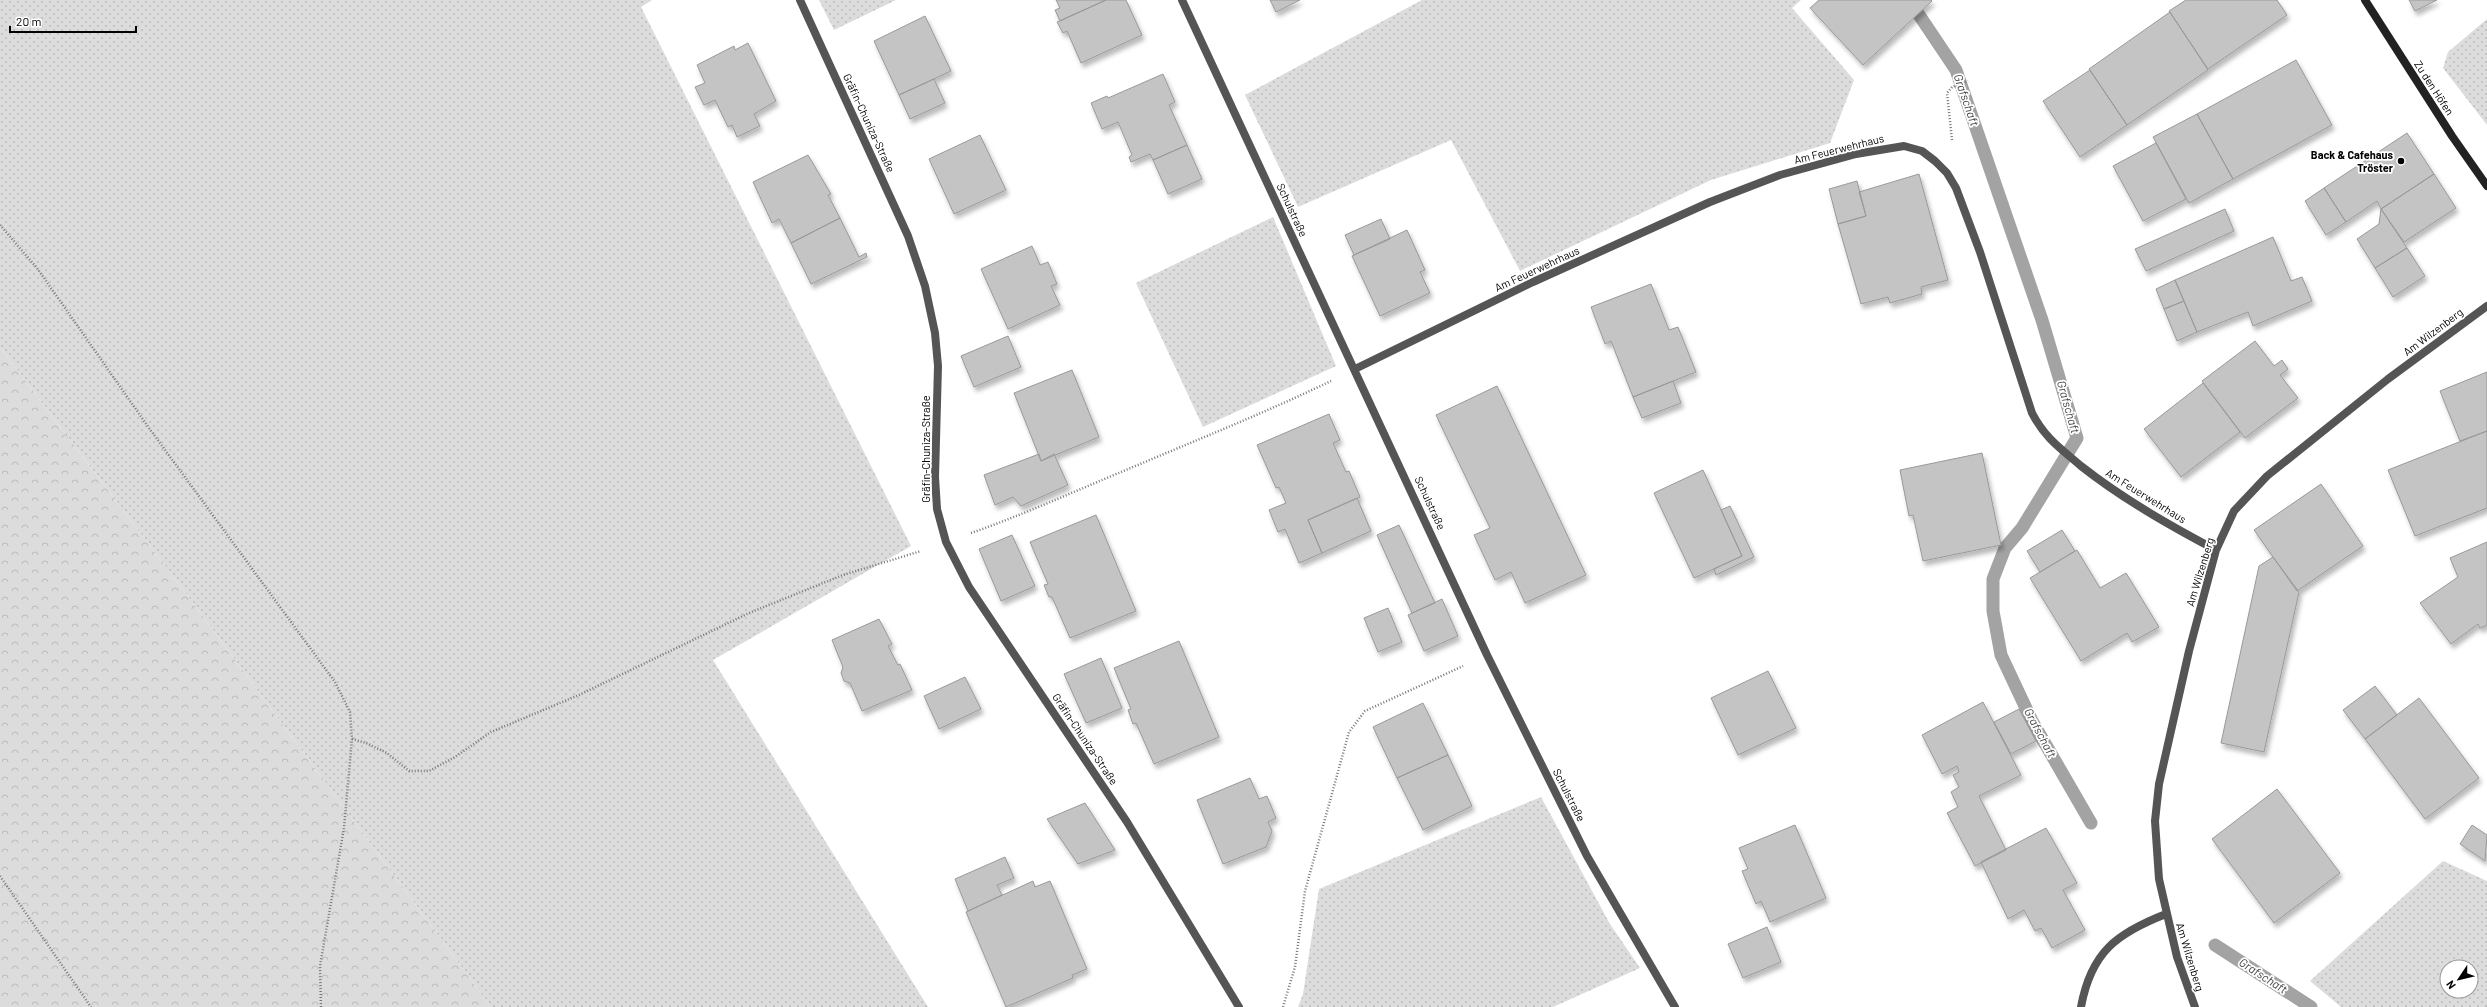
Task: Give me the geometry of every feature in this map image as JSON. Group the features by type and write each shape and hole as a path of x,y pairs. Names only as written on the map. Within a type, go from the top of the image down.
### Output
{"street":[{"name":"Gräfin-Chuniza-Straße","path":"800,0 908,236 925,286 935,333 938,366 935,477 937,509 946,542 970,587 1127,822 1238,1007"},
{"name":"Schulstraße","path":"1182,0 1487,655 1588,856 1675,1007"},
{"name":"Zu den Höfen","path":"2364,0 2452,136 2487,186"},
{"name":"Am Feuerwehrhaus","path":"1355,369 1633,236 1710,202 1780,175 1856,154 1904,146 1922,151 1935,161 1951,179 1980,252 2032,413 2048,439 2106,486 2162,521 2216,550"},
{"name":"Am Wilzenberg","path":"2195,1007 2177,957 2166,914 2156,854 2155,820 2159,784 2176,716 2189,651 2216,550 2234,510 2267,476 2382,384 2487,306"},
{"name":"Am Wilzenberg","path":"2081,1007 2084,993 2095,965 2106,949 2119,936 2136,926 2166,914"}],"path":[{"path":"1951,179 1955,162 1947,93 1952,87 1968,81"},
{"path":"0,225 36,268 149,428 335,682 350,712 352,739 344,828 320,966 321,1007"},
{"path":"352,739 366,743 386,753 409,771 429,772 455,758 491,732 579,695 749,613 843,575 946,542 1027,513 1112,475 1230,427 1355,369"},
{"path":"1283,1007 1295,967 1305,891 1349,732 1365,711 1487,655"},
{"path":"0,876 91,1007"}],"green space":[{"path":"0,0 652,0 641,7 911,546 713,660 928,1007 491,1007 196,607 0,347"},
{"path":"819,0 896,0 834,30"},
{"path":"1422,0 1801,0 1792,8 1854,80 1830,143 1711,180 1520,271 1451,140 1298,207 1245,95"},
{"path":"2487,19 2487,125 2443,68 2448,52"},
{"path":"1273,217 1336,366 1203,427 1136,283"},
{"path":"0,347 196,607 491,1007 0,1007"},
{"path":"1541,797 1610,924 1640,968 1553,1007 1298,1007 1303,994 1319,889"},
{"path":"2443,861 2487,881 2487,1007 2341,1007 2310,981"}],"building":[{"path":"1056,0 1106,0 1060,21 1055,10 1060,8"},
{"path":"1106,0 1126,0 1142,35 1081,63 1067,31 1063,33 1057,22"},
{"path":"1270,0 1300,0 1276,12"},
{"path":"1819,0 1932,1 1863,65 1810,8"},
{"path":"2186,0 2277,0 2287,15 2208,69 2169,11"},
{"path":"2409,0 2437,0 2415,11"},
{"path":"2170,12 2208,70 2127,125 2089,69"},
{"path":"925,16 951,71 899,95 874,41"},
{"path":"748,43 776,101 754,114 760,126 737,137 732,125 728,127 715,100 704,105 695,87 705,83 697,65 734,46 735,50"},
{"path":"2296,60 2332,125 2233,179 2197,114"},
{"path":"2090,70 2127,125 2080,157 2043,101"},
{"path":"1163,74 1175,102 1169,105 1187,145 1153,160 1150,154 1131,162 1129,157 1132,155 1118,122 1102,129 1091,103 1107,96 1108,98"},
{"path":"934,79 945,103 910,119 899,95"},
{"path":"2197,114 2233,179 2189,203 2153,137"},
{"path":"2407,133 2434,174 2381,209 2377,201 2346,222 2324,188"},
{"path":"980,135 1006,190 954,214 929,159"},
{"path":"2156,143 2186,199 2143,221 2113,166"},
{"path":"1187,145 1202,179 1168,194 1153,160"},
{"path":"808,155 831,194 828,195 840,218 791,243 779,219 772,223 753,182"},
{"path":"1919,174 1948,280 1921,287 1922,294 1890,303 1888,297 1861,304 1838,224 1866,216 1859,192"},
{"path":"2434,174 2456,208 2404,242 2381,209"},
{"path":"1857,181 1866,216 1838,224 1829,189"},
{"path":"2324,188 2346,222 2326,235 2305,201"},
{"path":"2225,209 2234,231 2146,271 2135,249"},
{"path":"2381,209 2407,248 2375,268 2357,239 2379,224"},
{"path":"840,218 859,257 866,253 867,257 811,284 791,243"},
{"path":"1381,219 1390,239 1354,255 1345,235"},
{"path":"1407,230 1425,270 1420,272 1430,293 1380,316 1352,256"},
{"path":"2273,237 2291,281 2302,277 2312,301 2253,326 2248,312 2197,332 2175,280"},
{"path":"1032,246 1040,265 1048,262 1057,284 1051,286 1060,305 1008,329 981,269"},
{"path":"2407,248 2425,276 2393,297 2375,268"},
{"path":"2175,280 2184,301 2164,309 2156,289"},
{"path":"1651,284 1669,330 1678,327 1696,372 1633,397 1611,341 1605,344 1591,307"},
{"path":"2184,301 2197,332 2177,341 2164,309"},
{"path":"1008,336 1021,367 974,387 961,356"},
{"path":"2255,341 2274,366 2282,360 2288,369 2280,375 2298,398 2245,438 2202,381"},
{"path":"1072,370 1099,437 1041,461 1014,393"},
{"path":"2487,372 2487,431 2460,441 2440,391"},
{"path":"1673,381 1681,403 1642,418 1633,397"},
{"path":"2203,383 2240,432 2181,477 2144,429"},
{"path":"1497,386 1586,575 1525,603 1511,572 1495,580 1474,535 1490,528 1436,415"},
{"path":"1329,414 1340,440 1333,443 1346,472 1349,471 1360,497 1308,520 1322,553 1299,563 1285,529 1278,532 1269,510 1286,503 1279,487 1276,488 1257,445"},
{"path":"2487,431 2487,508 2415,536 2388,470"},
{"path":"1982,453 2001,545 1923,561 1913,515 1909,516 1900,470"},
{"path":"1039,454 1041,461 1054,454 1068,485 1021,506 1013,497 995,505 984,475"},
{"path":"1703,470 1742,556 1694,578 1654,493"},
{"path":"2321,484 2363,546 2297,591 2254,530"},
{"path":"1357,498 1371,531 1322,553 1308,520"},
{"path":"1730,506 1754,557 1716,575 1714,569 1742,556 1721,510"},
{"path":"1096,515 1136,611 1070,638 1052,597 1049,597 1044,585 1048,584 1030,542"},
{"path":"1399,525 1435,603 1412,613 1377,535"},
{"path":"2062,530 2075,551 2040,572 2027,551"},
{"path":"1012,535 1035,586 1001,601 979,549"},
{"path":"2487,542 2487,625 2480,628 2478,624 2451,644 2420,603 2458,577 2450,558"},
{"path":"2077,550 2100,588 2126,573 2159,627 2132,642 2127,633 2081,661 2030,578"},
{"path":"2273,557 2299,592 2264,752 2221,743 2259,566"},
{"path":"1442,599 1458,636 1424,651 1408,615"},
{"path":"1388,608 1402,642 1378,652 1364,618"},
{"path":"879,619 892,644 888,646 898,665 900,664 912,690 862,711 850,683 844,681 841,673 843,667 832,640"},
{"path":"1179,641 1219,737 1154,764 1136,723 1133,724 1128,710 1131,709 1114,668"},
{"path":"1101,658 1122,708 1086,723 1064,674"},
{"path":"1768,671 1796,728 1738,755 1711,698"},
{"path":"965,677 981,709 939,729 924,696"},
{"path":"2375,686 2397,715 2365,739 2343,710"},
{"path":"2419,698 2479,778 2425,819 2365,739"},
{"path":"1983,702 2021,775 1979,796 2006,850 1975,866 1947,813 1958,807 1951,792 1959,787 1953,775 1959,772 1957,766 1942,774 1922,735"},
{"path":"1423,703 1448,755 1397,778 1373,727"},
{"path":"2019,709 2036,741 2011,754 1994,722"},
{"path":"1448,755 1472,806 1423,830 1397,778"},
{"path":"1250,778 1259,799 1267,796 1276,818 1268,822 1272,831 1266,847 1223,864 1197,800"},
{"path":"2277,789 2340,873 2274,923 2212,839"},
{"path":"1085,803 1115,850 1078,864 1047,819"},
{"path":"1795,825 1826,898 1770,922 1761,901 1756,904 1742,871 1748,869 1739,848"},
{"path":"2472,825 2487,835 2485,861 2460,844"},
{"path":"2046,828 2077,883 2063,890 2085,930 2052,948 2041,928 2035,931 2024,910 2008,919 1981,862"},
{"path":"1005,857 1014,878 997,885 1002,895 968,911 955,879"},
{"path":"1033,881 1035,887 1050,881 1087,969 1072,975 1073,978 1006,1007 966,912"},
{"path":"1767,927 1781,962 1743,978 1728,944"}],"waterway":[{"name":"Grafschaft","path":"1909,0 1956,70 2042,320 2077,438 2022,528 2005,548 1993,579 1993,611 2001,655 2032,721 2091,823"},
{"name":"Grafschaft","path":"2215,945 2311,1007"}],"place":[{"name":"Back & Cafehaus Tröster","path":"2401,161"}]}
